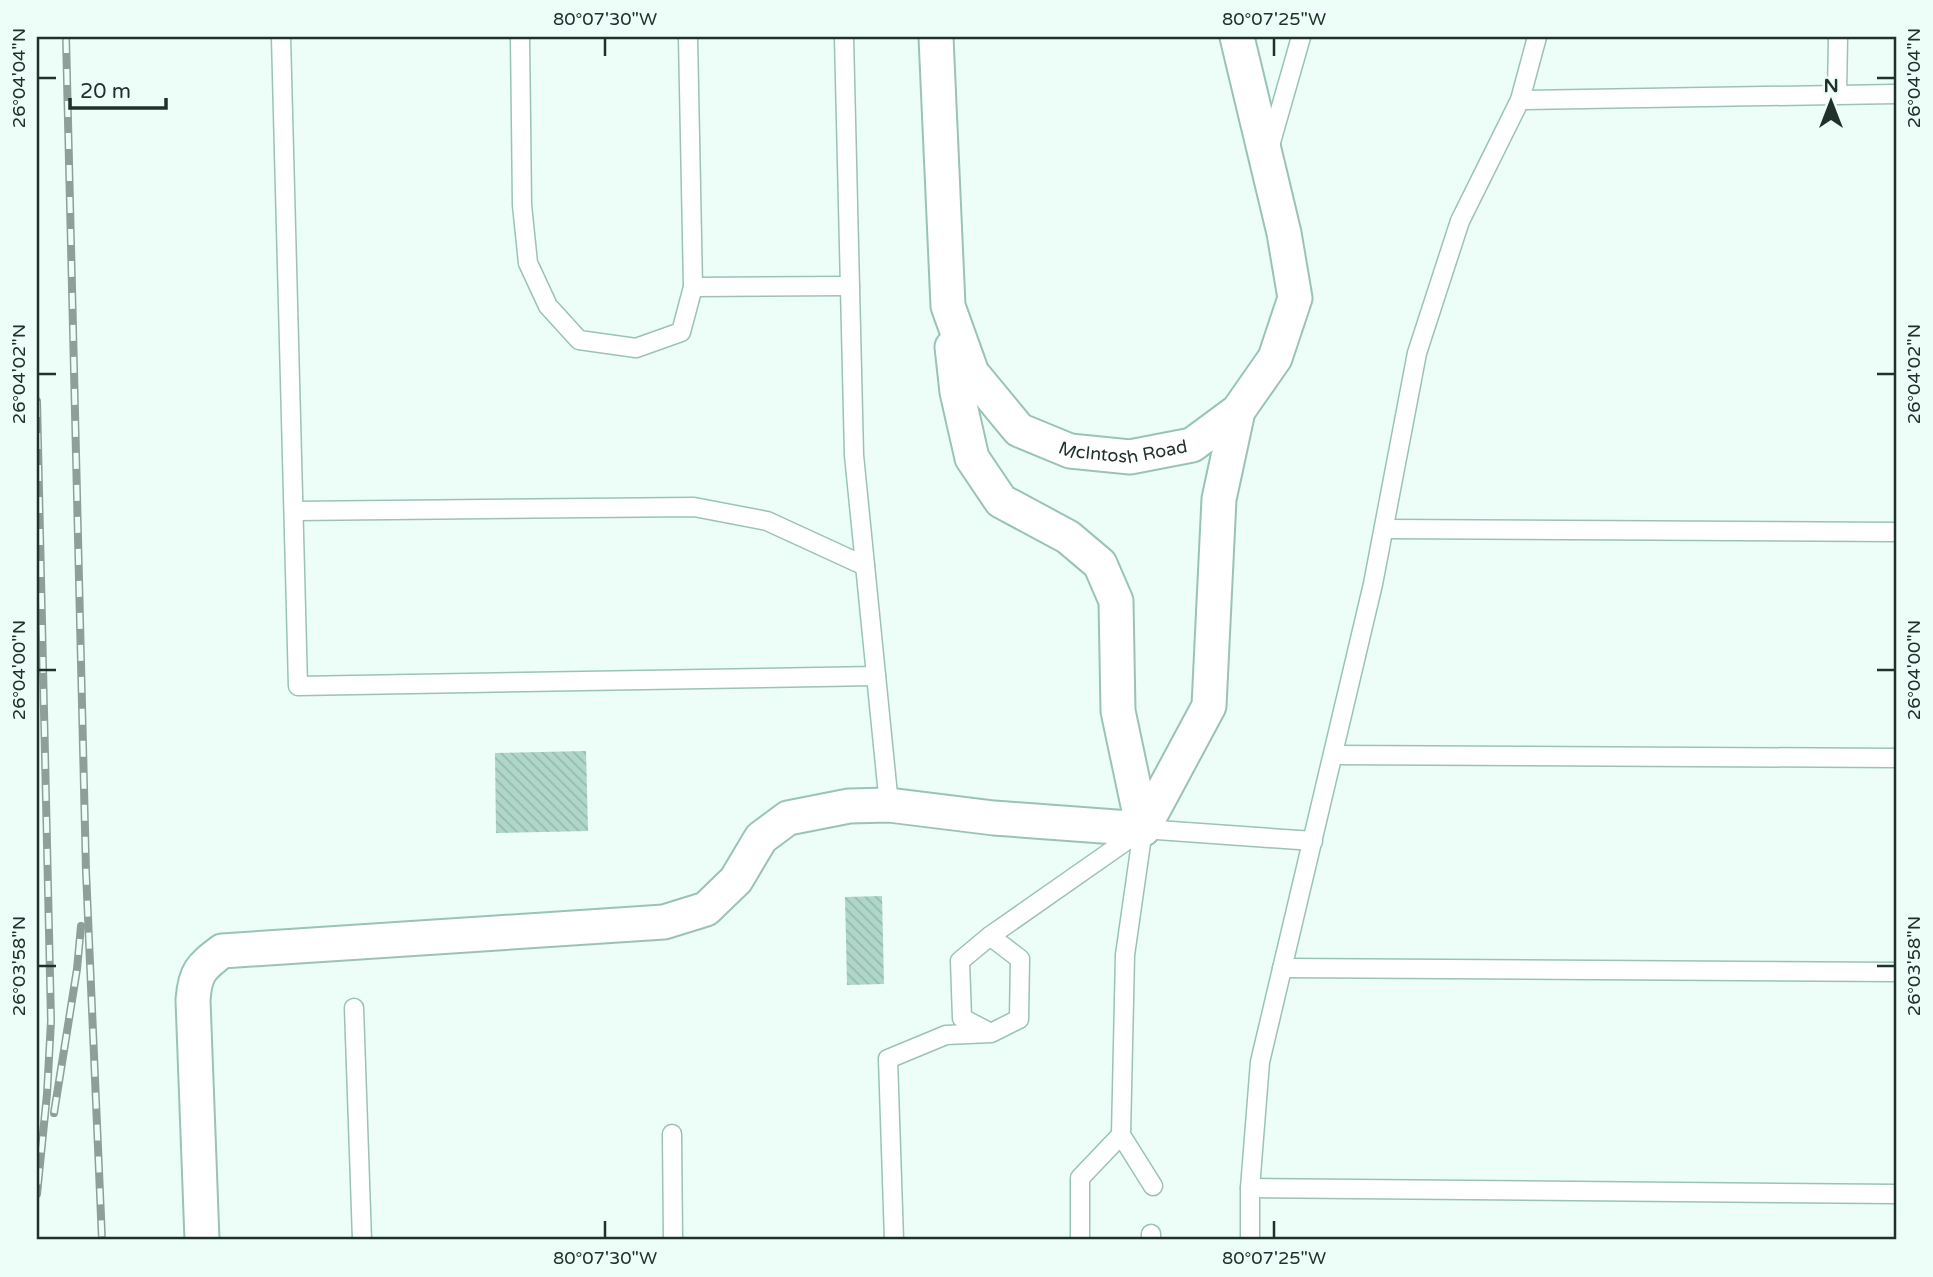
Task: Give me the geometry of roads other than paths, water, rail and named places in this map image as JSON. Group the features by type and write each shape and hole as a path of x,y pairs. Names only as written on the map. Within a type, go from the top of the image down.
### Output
{"street":[{"name":"McIntosh Road","path":"936,37 948,306 972,373 1019,430 1070,451 1130,457 1192,445 1238,411 1275,358 1295,299 1284,233 1237,37"},
{"path":"948,306 957,392 972,458 1001,501 1068,537 1100,564 1116,601 1118,711 1143,829"},
{"path":"1143,829 1209,705 1219,499 1238,411"},
{"path":"202,1240 193,1000 195,981 203,966 222,951 664,922 706,909 736,880 761,838 788,818 849,806 889,805 994,818 1143,829"}],"lane":[{"path":"281,37 299,686 876,676"},
{"path":"520,37 522,205 528,263 548,306 579,340 636,348 681,332 694,287 688,37"},
{"path":"844,37 854,455 889,805"},
{"path":"1267,159 1301,37"},
{"path":"1250,1240 1250,1188 1260,1062 1373,583 1417,353 1460,221 1520,100 1537,37"},
{"path":"1837,94 1838,37"},
{"path":"1520,100 1896,93"},
{"path":"694,287 850,286"},
{"path":"294,510 694,507 767,521 865,566"},
{"path":"1384,529 1896,532"},
{"path":"1333,755 1896,758"},
{"path":"1143,829 1125,955 1121,1135 1153,1186"},
{"path":"991,1033 962,1018 960,961 990,936 1143,829 1313,841"},
{"path":"894,1240 888,1059 946,1035 991,1033 1019,1019 1020,958 990,936"},
{"path":"1282,968 1896,972"},
{"path":"354,1008 362,1240"},
{"path":"672,1134 673,1240"},
{"path":"1080,1240 1080,1178 1121,1135"},
{"path":"1250,1188 1896,1194"}],"railway":[{"path":"66,37 86,871 102,1240"},
{"path":"37,401 51,1021 37,1194"},
{"path":"54,1113 77,969 81,926"}]}
